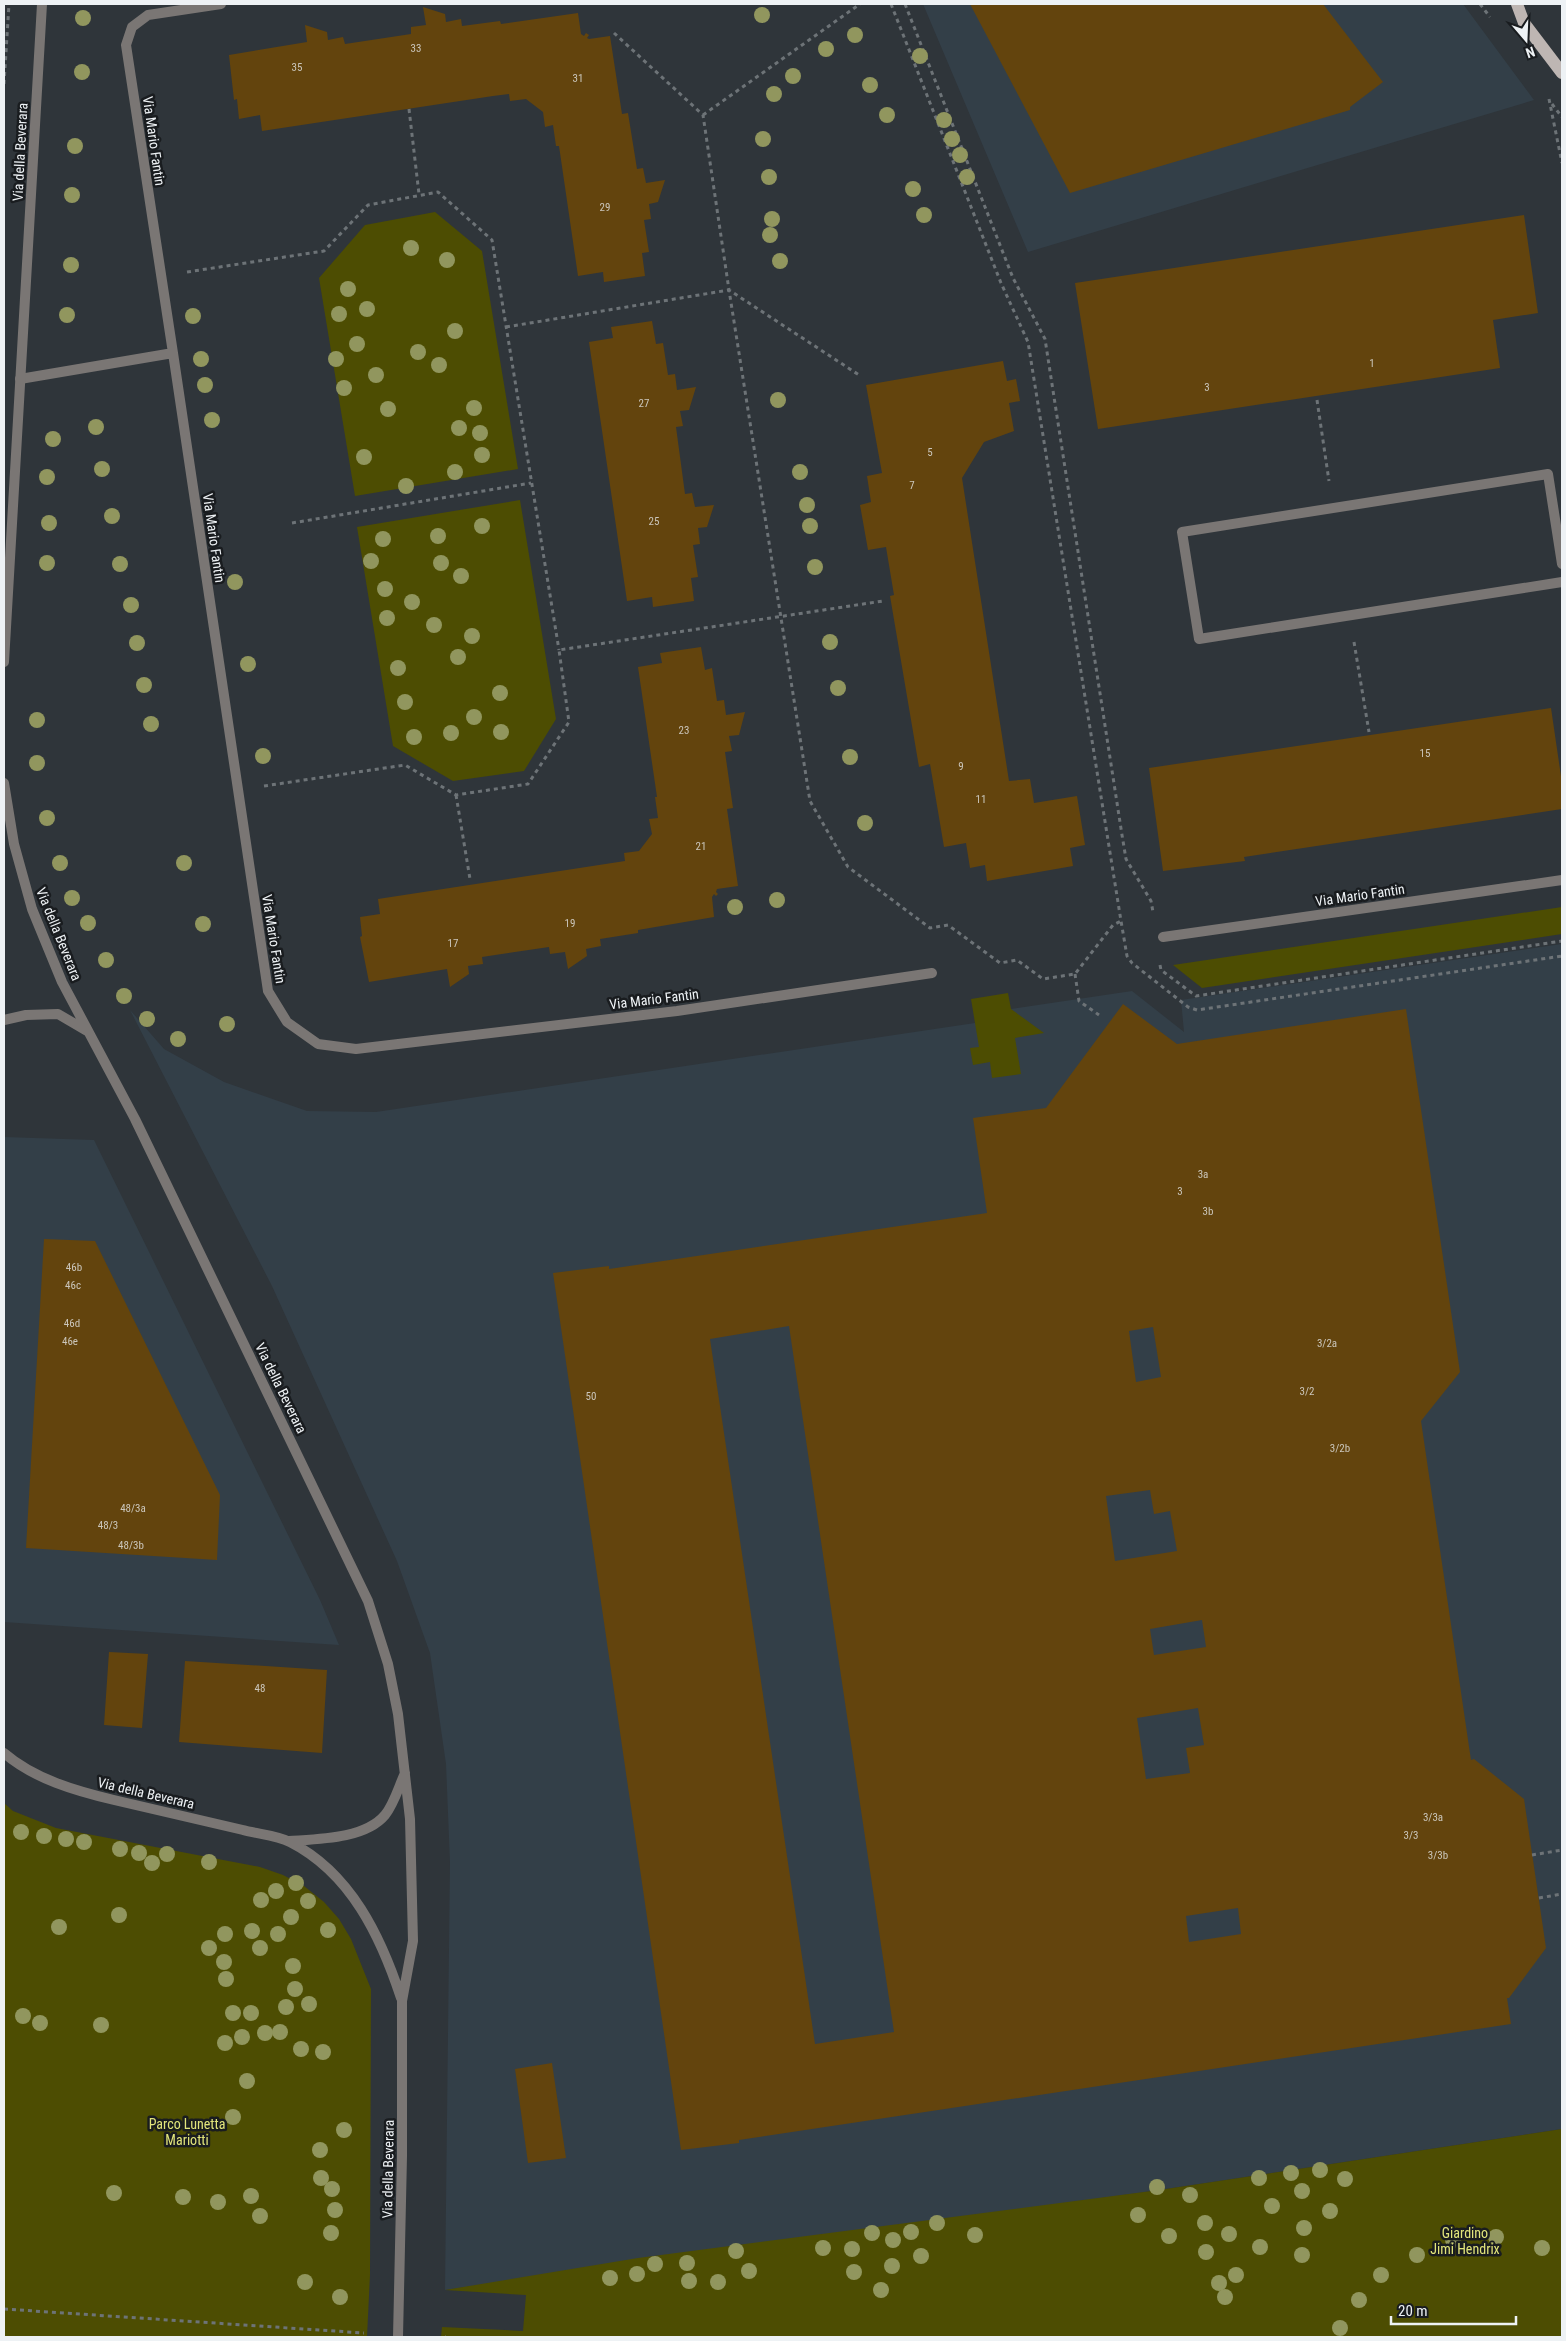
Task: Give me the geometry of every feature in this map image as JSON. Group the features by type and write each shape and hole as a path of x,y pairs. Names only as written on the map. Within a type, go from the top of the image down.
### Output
{"main road":[{"path":"1517,4 1524,23 1562,73"}],"street":[{"name":"Via della Beverara","path":"4,662 42,4"},
{"name":"Via Mario Fantin","path":"221,4 148,15 132,28 126,45 268,991 287,1022 318,1044 356,1049 677,1011 932,973"},
{"path":"20,379 173,353"},
{"path":"1562,564 1559,527 1548,474 1182,532 1199,639 1562,582"},
{"name":"Via della Beverara","path":"4,783 14,844 32,909 62,982 135,1119 368,1600 388,1664 398,1714 406,1772 410,1819 413,1940 402,2001 402,2156 398,2337"},
{"name":"Via Mario Fantin","path":"1163,938 1562,880"},
{"path":"4,1020 26,1014 58,1014 88,1031"},
{"name":"Via della Beverara","path":"4,1754 16,1764 73,1790 289,1841 338,1837 377,1823 386,1814 406,1772"},
{"name":"Via della Beverara","path":"289,1841 329,1869 349,1891 373,1929 389,1962 402,2001"}],"path":[{"path":"4,84 9,4"},
{"path":"703,115 860,4"},
{"path":"891,4 1001,283 1028,342 1121,921 1127,956 1132,964 1188,1007 1197,1010 1562,956"},
{"path":"905,4 1013,278 1045,339 1126,859 1151,901 1154,921"},
{"path":"614,33 703,115 810,801 848,867 930,928 948,925 1000,962 1017,960 1043,979 1075,974 1113,925 1121,921"},
{"path":"1551,102 1562,117"},
{"path":"409,109 419,194"},
{"path":"160,276 324,251 368,204 419,194 438,192 492,240 569,722 528,784 456,795 405,765 238,789"},
{"path":"506,327 729,290 859,375"},
{"path":"1317,400 1334,507"},
{"path":"292,523 531,483"},
{"path":"558,650 883,602"},
{"path":"1349,615 1369,732"},
{"path":"456,795 470,879"},
{"path":"1160,960 1161,970 1196,996 1562,941"},
{"path":"1075,974 1079,1002 1099,1015"},
{"path":"1532,1855 1562,1850"},
{"path":"1539,1898 1562,1894"},
{"path":"4,2309 364,2333"}],"shaded area":[{"path":"923,4 1463,4 1534,100 1028,252"},
{"path":"1562,944 1562,2129 1159,2190 445,2290 450,1862 446,1764 430,1653 397,1561 272,1286 130,1010 164,1049 224,1082 307,1111 376,1112 975,1023 1011,1009 1132,991 1184,1032 1181,1000"},
{"path":"4,1137 94,1140 320,1600 339,1645 4,1622"}],"green space":[{"path":"435,212 482,251 518,469 355,496 319,278 365,225"},
{"path":"520,500 556,719 524,771 453,781 393,746 357,527"},
{"path":"1562,907 1562,934 1202,988 1173,965"},
{"path":"1008,993 1011,1009 1044,1033 1015,1038 1021,1074 992,1078 990,1062 973,1065 970,1048 979,1047 971,999"},
{"name":"Parco Lunetta Mariotti","path":"4,1803 13,1811 56,1828 260,1867 283,1875 304,1886 324,1902 339,1919 351,1939 371,1989 370,2275 367,2337 4,2337"},
{"name":"Giardino Jimi Hendrix","path":"1562,2129 1562,2337 441,2337 442,2327 523,2331 526,2295 445,2290 638,2258 1159,2190"}],"building":[{"path":"970,4 1323,4 1383,82 1350,107 1350,110 1070,193"},
{"path":"423,7 445,14 446,22 461,19 462,26 500,21 501,24 578,13 581,34 584,36 586,33 589,35 587,38 589,39 610,36 622,114 628,113 637,169 643,168 646,183 665,180 658,202 649,204 651,219 644,220 649,252 642,253 645,276 604,282 603,272 578,276 559,146 556,146 553,125 545,127 543,112 526,99 510,101 509,94 262,131 260,115 239,119 237,99 234,100 229,55 307,42 305,25 327,32 328,40 343,37 345,44 411,34 411,27 426,25"},
{"path":"1524,215 1538,313 1493,320 1500,368 1098,429 1075,283"},
{"path":"652,321 656,344 663,343 668,375 675,374 677,390 696,387 689,410 680,411 683,426 676,427 685,494 692,493 695,507 714,505 707,527 698,528 700,544 693,545 698,577 691,578 694,601 653,607 652,597 627,601 589,342 613,338 611,327"},
{"path":"1003,361 1007,381 1016,379 1020,401 1009,403 1014,431 984,442 962,478 1009,781 1030,779 1034,803 1077,796 1085,845 1070,848 1073,866 987,881 985,865 970,868 966,843 944,847 930,764 919,767 890,596 894,595 886,547 868,550 860,505 871,502 867,476 882,473 866,385"},
{"path":"701,647 705,670 712,668 717,701 724,700 726,715 745,712 739,735 729,736 732,751 725,752 733,808 727,809 738,886 717,889 716,892 718,894 716,896 714,894 712,897 714,917 638,930 638,933 600,939 601,946 586,949 587,956 568,969 565,952 550,954 549,947 482,957 483,964 468,966 469,974 450,987 447,969 369,982 360,937 362,936 360,917 380,914 378,899 625,861 624,853 639,851 652,834 649,819 658,818 655,797 657,797 638,667 662,663 660,653"},
{"path":"1551,708 1562,783 1562,809 1244,857 1245,861 1163,871 1149,768"},
{"path":"1123,1004 1177,1044 1406,1009 1460,1372 1421,1421 1471,1760 1474,1759 1524,1799 1546,1948 1509,1998 1507,1998 1511,2024 739,2140 739,2143 681,2150 553,1273 609,1266 609,1269 987,1213 973,1118 1046,1108","holes":["789,1326 894,2032 815,2044 710,1339","1153,1327 1161,1377 1136,1382 1129,1331","1150,1490 1154,1514 1170,1511 1177,1551 1115,1561 1106,1496","1202,1620 1206,1647 1154,1655 1150,1629","1198,1708 1204,1745 1186,1748 1190,1773 1146,1779 1137,1718","1238,1908 1241,1934 1189,1942 1186,1916"]},
{"path":"44,1239 95,1241 220,1495 217,1560 26,1548"},
{"path":"109,1652 148,1654 142,1728 104,1725"},
{"path":"185,1661 327,1670 322,1753 179,1742"},
{"path":"552,2063 566,2158 528,2163 515,2069"}]}
